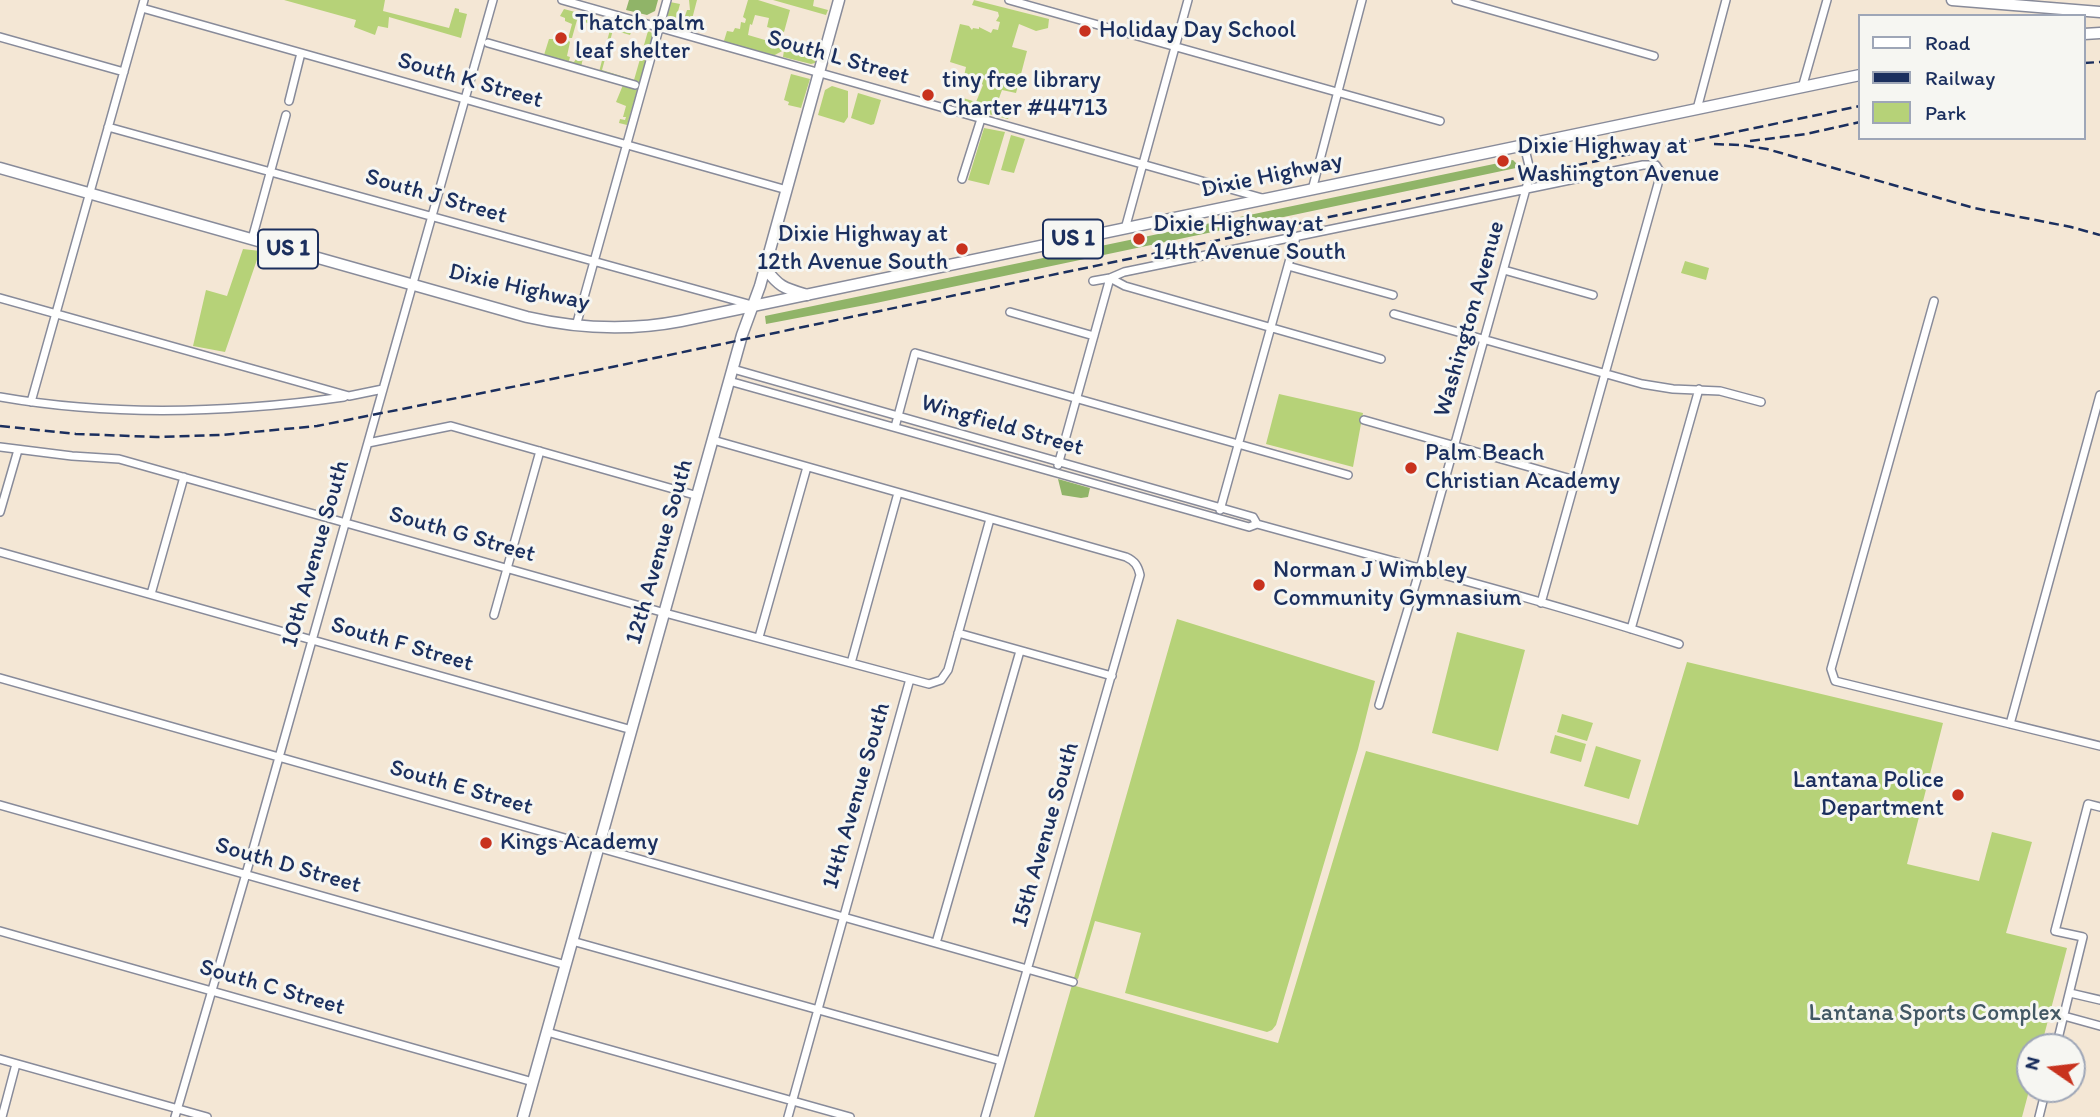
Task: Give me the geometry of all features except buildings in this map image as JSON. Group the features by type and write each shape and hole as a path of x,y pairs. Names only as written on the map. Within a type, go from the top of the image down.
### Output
{"main road":[{"name":"12th Avenue South","path":"523,1117 839,0"},
{"path":"1952,0 2100,12"},
{"name":"Dixie Highway","path":"0,167 527,317 576,326 642,327 1858,75"},
{"path":"765,268 776,283 807,295"}],"street":[{"name":"10th Avenue South","path":"175,1117 493,0"},
{"name":"South L Street","path":"562,0 1265,199"},
{"path":"576,326 667,0"},
{"path":"1009,0 1440,121"},
{"path":"1125,229 1188,0"},
{"path":"1312,190 1362,0"},
{"path":"1455,0 1654,56"},
{"path":"1697,109 1726,0"},
{"path":"1802,88 1827,0"},
{"name":"South K Street","path":"143,4 301,53 787,190"},
{"path":"31,402 143,4"},
{"path":"0,37 124,72"},
{"path":"488,43 635,85"},
{"path":"289,101 301,53"},
{"path":"252,239 286,116"},
{"path":"962,179 981,119"},
{"name":"South J Street","path":"108,127 271,170 752,306"},
{"name":"Washington Avenue","path":"1379,705 1420,569 1526,189 1530,170 1524,145"},
{"path":"1093,281 1124,272 1656,164 1661,173 1541,603"},
{"path":"1217,518 1296,237"},
{"path":"1288,266 1393,295"},
{"path":"1504,270 1593,295"},
{"path":"1110,278 1125,286 1381,359"},
{"path":"1056,473 1110,278"},
{"path":"0,298 349,396"},
{"path":"1934,301 1831,669 1835,681 2100,746"},
{"path":"1010,312 1094,336"},
{"path":"1394,314 1654,387 1720,391 1761,402"},
{"path":"895,427 915,353 1348,475"},
{"name":"Wingfield Street","path":"731,375 898,416 1253,517 1257,524"},
{"name":"Wingfield Street","path":"731,375 936,439 1249,527 1257,524 1679,644"},
{"path":"1632,629 1699,389"},
{"path":"0,397 121,410 203,410 257,407 383,390"},
{"path":"2010,724 2100,395"},
{"path":"1364,421 1575,480"},
{"path":"368,443 451,426 698,495"},
{"path":"936,439 939,428"},
{"path":"713,440 990,519"},
{"name":"South G Street","path":"0,447 119,459 910,679"},
{"path":"0,512 18,450"},
{"path":"494,615 540,451"},
{"path":"759,637 807,467"},
{"path":"151,594 184,477"},
{"path":"851,663 898,493"},
{"name":"15th Avenue South","path":"985,1117 1140,575 1136,564 1126,557 990,519"},
{"name":"14th Avenue South","path":"788,1117 910,679 929,684 941,680 948,670 990,519"},
{"name":"South F Street","path":"0,551 632,730"},
{"path":"958,633 1112,676"},
{"path":"936,943 1020,651"},
{"name":"South E Street","path":"0,678 1073,982"},
{"path":"2060,1033 2083,937 2055,931 2088,804 2100,807"},
{"name":"South D Street","path":"0,805 566,965"},
{"name":"South C Street","path":"0,931 533,1082"},
{"path":"572,941 1001,1060"},
{"path":"2070,993 2100,1000"},
{"path":"2064,1016 2100,1026"},
{"path":"547,1032 850,1117"},
{"path":"0,1059 207,1117"},
{"path":"2,1117 16,1064"}],"green space":[{"path":"284,0 385,0 383,11 449,28 455,8 467,14 461,38 389,17 388,28 378,26 375,35 354,27 356,20"},
{"path":"629,0 658,0 655,11 647,15 626,10"},
{"path":"689,0 697,0 691,23 695,25 694,30 666,23 670,2 680,4 676,19 683,22 687,10 690,10"},
{"path":"748,0 758,0 790,10 784,32 767,27 769,18 755,15 748,35 782,45 781,49 816,58 815,63 783,57 784,50 773,56 723,44 727,31 740,29 741,22 745,23 746,19 743,17"},
{"path":"773,0 814,0 813,6 828,10 826,15"},
{"path":"974,0 1049,19 1048,28 1036,31 1019,24 1012,47 1027,51 1016,93 1002,90 998,101 995,101 995,108 1010,114 1008,119 957,106 960,97 976,102 983,85 978,80 964,76 966,67 950,62 960,24 969,26 972,30 979,27 991,33 993,29 998,30 1000,22 996,21 998,12 972,5"},
{"path":"564,9 590,16 588,23 577,20 572,38 569,38 569,61 574,62 578,56 583,58 581,67 599,72 612,22 633,27 630,35 613,30 602,70 634,80 648,31 652,33 627,125 619,123 620,119 625,120 626,117 623,117 626,106 616,102 623,85 505,49 507,44 544,55 549,39 555,39 557,32 569,35 572,24 560,16"},
{"path":"791,74 810,79 801,108 788,105 789,102 784,100"},
{"path":"832,86 848,91 848,117 844,123 818,115 825,90"},
{"path":"858,93 881,100 874,124 851,118"},
{"path":"984,128 1005,132 989,185 968,180"},
{"path":"1011,135 1025,139 1014,173 1001,170"},
{"path":"1513,160 1518,165 1516,168 766,324 765,316"},
{"path":"243,249 260,251 225,352 193,346 206,290 227,296"},
{"path":"1685,261 1709,268 1706,280 1681,273"},
{"path":"1279,394 1363,413 1353,467 1266,444"},
{"path":"1058,479 1090,488 1088,497 1062,495"},
{"path":"1177,619 1375,681 1358,749 1276,1025 1267,1032 1125,993 1141,933 1095,921 1078,979 1074,978"},
{"path":"1457,632 1525,650 1498,751 1432,733"},
{"name":"Lantana Sports Complex","path":"1687,662 1943,723 1907,864 1979,881 1992,832 2032,842 2006,933 2067,948 2045,1033 2016,1033 2016,1103 2026,1103 2022,1117 1034,1117 1072,985 1278,1043 1366,751 1638,825"},
{"path":"1562,714 1593,723 1587,741 1557,732"},
{"path":"1555,735 1586,744 1581,762 1550,753"},
{"path":"1596,746 1641,760 1629,799 1584,786"}],"railway":[{"path":"2086,63 2100,62"},
{"path":"0,426 76,434 157,437 221,435 317,426 1858,106"},
{"path":"1750,141 1806,134 1858,122"},
{"path":"1714,144 1767,149 1974,208 2100,235"}],"place":[{"name":"Holiday Day School","path":"1085,31"},
{"name":"Thatch palm leaf shelter","path":"561,38"},
{"name":"tiny free library Charter #44713","path":"928,95"},
{"name":"Dixie Highway at Washington Avenue","path":"1503,161"},
{"name":"Dixie Highway at 14th Avenue South","path":"1139,239"},
{"name":"Dixie Highway at 12th Avenue South","path":"962,249"},
{"name":"Palm Beach Christian Academy","path":"1411,468"},
{"name":"Norman J Wimbley Community Gymnasium","path":"1259,585"},
{"name":"Lantana Police Department","path":"1958,795"},
{"name":"Kings Academy","path":"486,843"}]}
